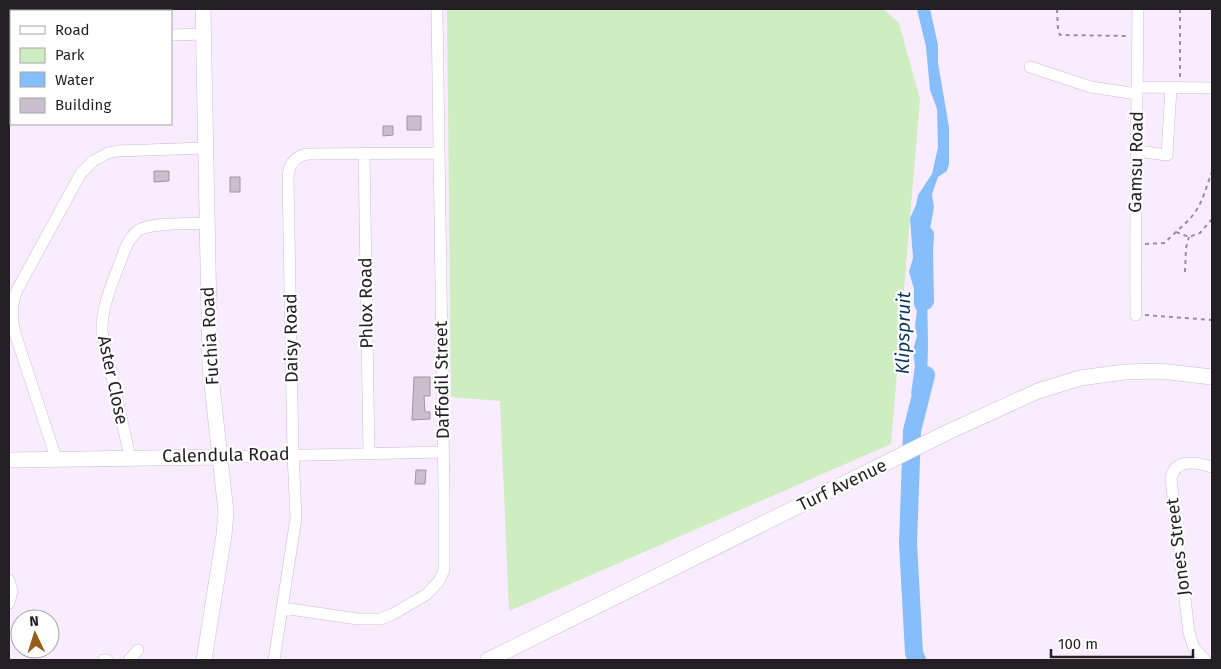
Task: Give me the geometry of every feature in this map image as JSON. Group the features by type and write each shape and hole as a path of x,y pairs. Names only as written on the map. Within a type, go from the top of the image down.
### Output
{"street":[{"name":"Fuchia Road","path":"203,9 210,367 226,499 226,522 204,660"},
{"name":"Daffodil Street","path":"283,608 358,619 380,619 393,614 432,590 442,576 445,564 437,9"},
{"name":"Gamsu Road","path":"1136,315 1135,184 1138,9"},
{"path":"172,35 204,34"},
{"path":"1030,67 1091,87 1137,91 1212,88"},
{"path":"1137,151 1167,155 1176,88"},
{"path":"56,458 15,334 12,318 17,290 81,173 93,161 108,153 128,150 206,148"},
{"name":"Daisy Road","path":"274,660 296,518 292,454 289,172 292,162 303,155 438,152"},
{"name":"Phlox Road","path":"364,153 369,453"},
{"name":"Aster Close","path":"130,457 102,332 106,304 128,242 137,231 152,226 206,223"},
{"name":"Turf Avenue","path":"488,660 948,432 1038,392 1080,378 1110,374 1151,371 1180,372 1212,377"},
{"name":"Calendula Road","path":"10,462 56,458 444,452"},
{"name":"Jones Street","path":"1205,660 1194,648 1189,633 1171,479 1174,470 1182,464 1194,462 1212,467"},
{"path":"9,580 12,590 9,603"},
{"path":"129,660 138,650"}],"path":[{"path":"1057,9 1058,30 1060,34 1138,36"},
{"path":"1176,88 1180,9"},
{"path":"1136,244 1160,245 1165,243 1174,231 1184,226 1198,208 1212,172"},
{"path":"1185,272 1186,248 1189,238 1200,233 1212,219"},
{"path":"1174,231 1189,238"},
{"path":"1136,315 1212,320"}],"green space":[{"path":"447,9 883,9 899,23 920,99 891,444 509,611 500,401 451,397"}],"water":[{"path":"917,9 930,9 938,45 938,63 949,127 949,164 947,171 938,177 932,194 934,207 922,273 927,285 928,346 927,380 922,398 911,394 915,366 913,350 917,336 915,326 917,311 914,305 914,289 909,272 913,258 910,218 918,195 932,174 938,147 937,109 930,90 926,47"}],"building":[{"path":"407,116 421,116 421,130 407,130"},
{"path":"383,126 393,126 393,135 383,136"},
{"path":"154,171 169,171 169,181 154,182"},
{"path":"230,177 240,177 240,192 230,192"},
{"path":"414,377 430,377 430,396 424,396 425,412 430,412 430,419 412,420"},
{"path":"416,470 426,470 425,484 415,484"}],"waterway":[{"name":"Klipspruit","path":"925,235 925,301"},
{"name":"Klipspruit","path":"917,660 914,653 908,543 912,431 926,375"}]}
